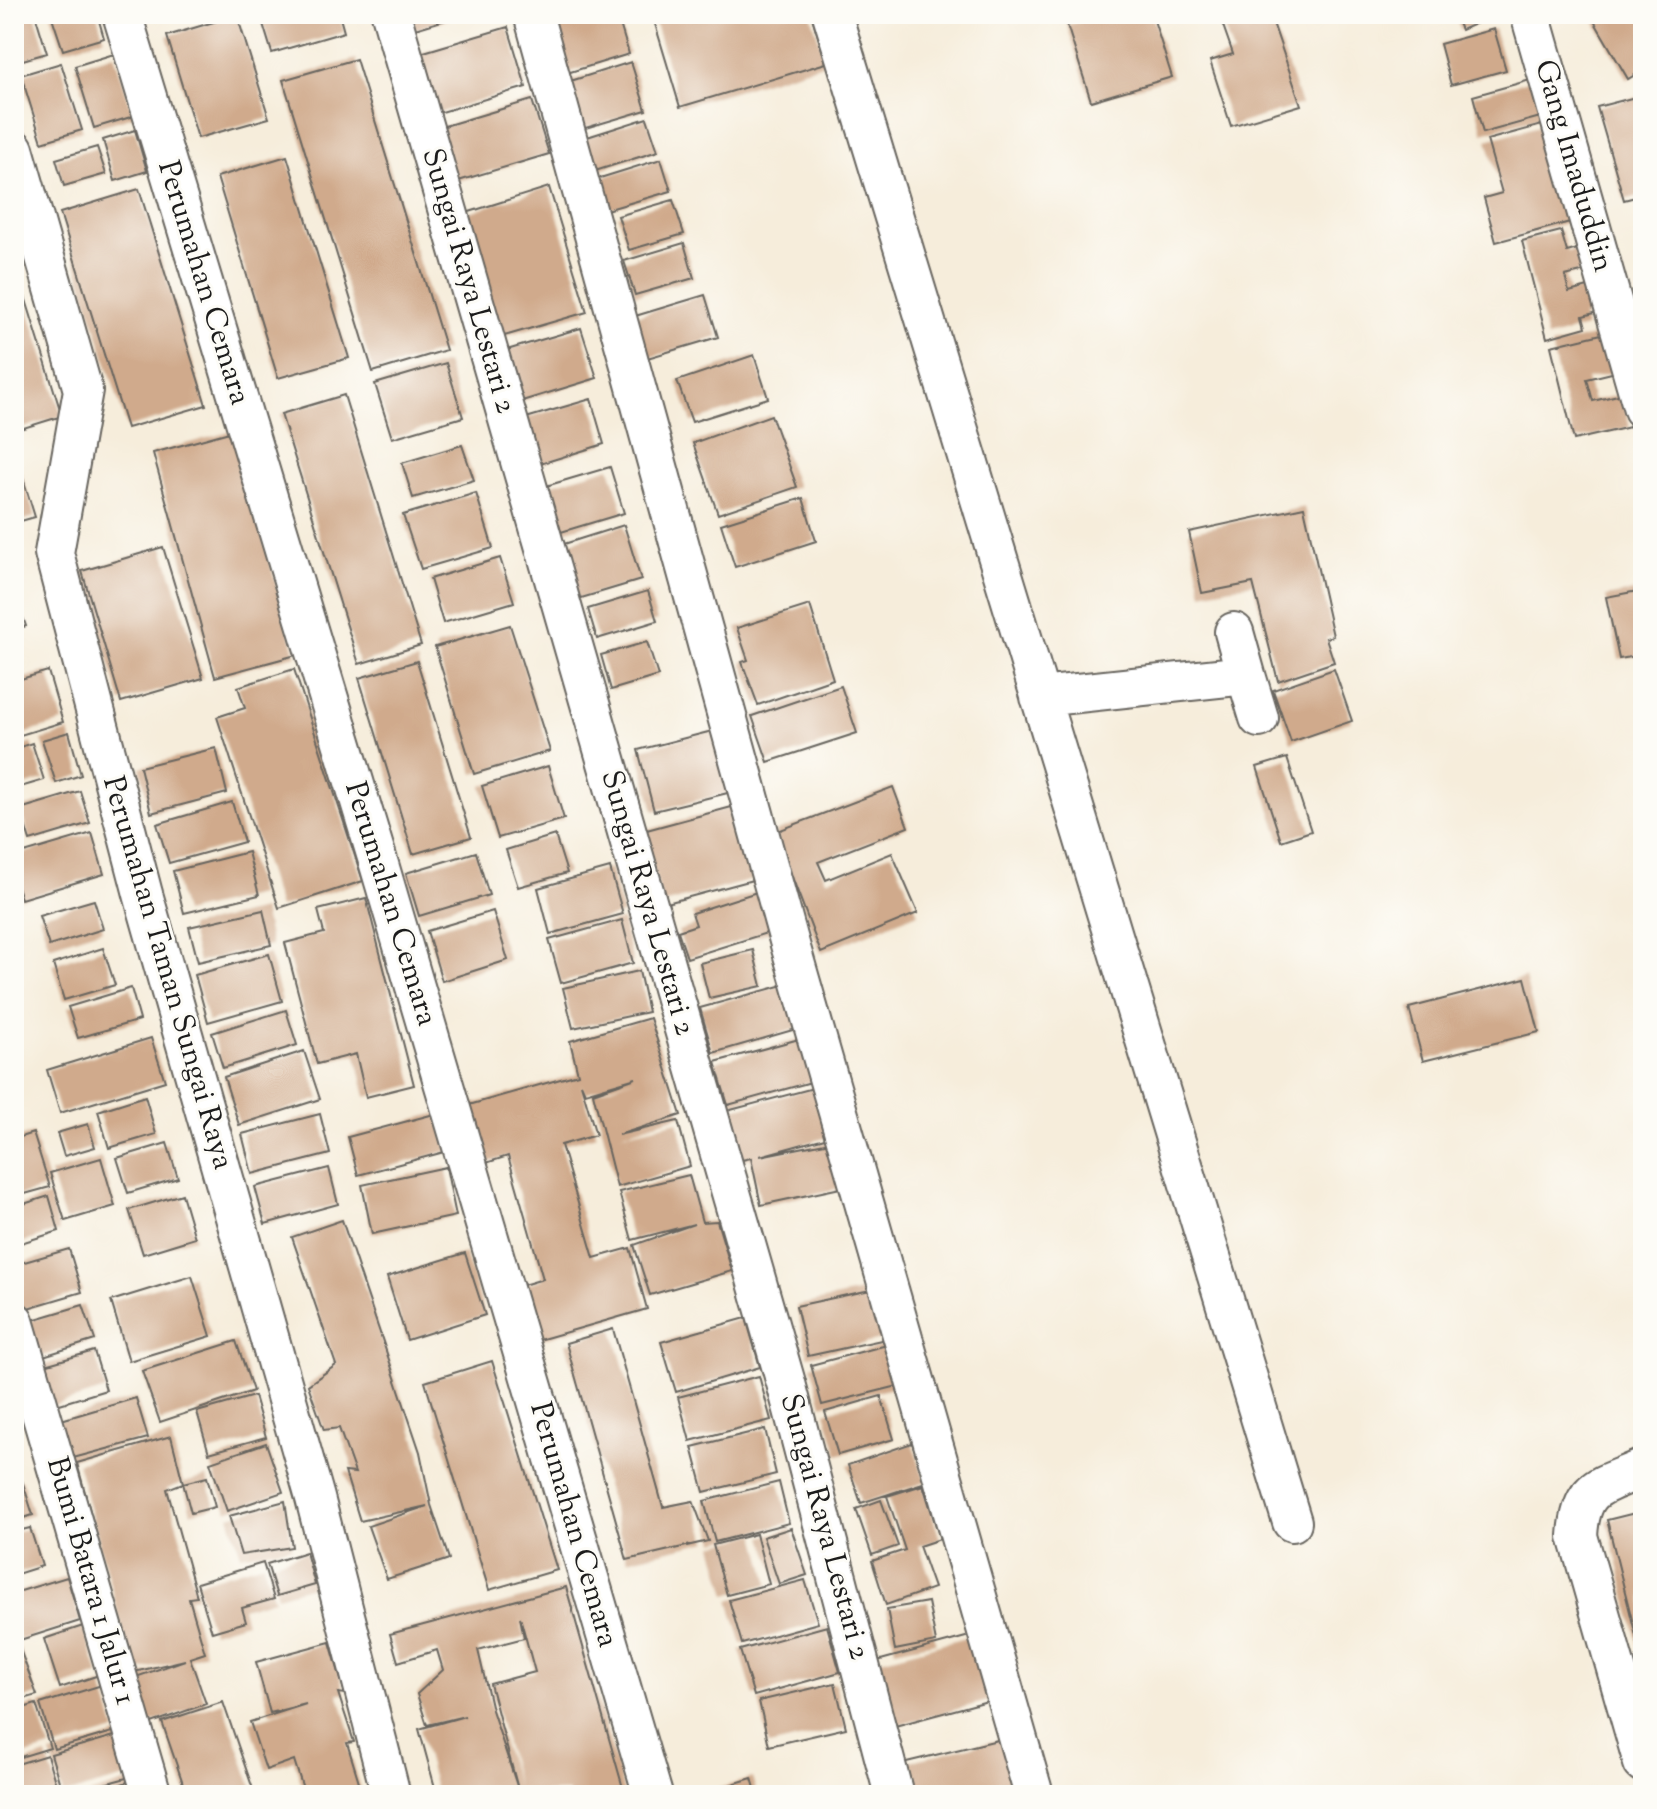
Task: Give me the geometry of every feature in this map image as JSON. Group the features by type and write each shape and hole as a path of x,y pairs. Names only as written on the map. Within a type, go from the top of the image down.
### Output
{"street":[{"name":"Perumahan Cemara","path":"122,14 378,861 653,1795"},
{"name":"Sungai Raya Lestari 2","path":"391,14 786,1383 894,1795"},
{"path":"533,14 791,948 1034,1795"},
{"path":"832,14 1292,1522"},
{"name":"Gang Imaduddin","path":"1530,14 1642,404"},
{"name":"Perumahan Taman Sungai Raya","path":"14,149 83,390 54,553 143,894 315,1498 391,1795"},
{"path":"1234,632 1259,718"},
{"path":"1040,697 1246,675"},
{"name":"Bumi Batara 1 Jalur 1","path":"14,1321 152,1795"},
{"path":"1643,1468 1590,1492 1580,1512 1578,1536 1643,1763"}],"building":[{"path":"35,14 47,53 16,62 14,18"},
{"path":"51,14 97,14 104,38 63,50"},
{"path":"260,14 339,14 344,32 272,53"},
{"path":"411,14 462,14 462,15 415,29"},
{"path":"564,14 617,14 629,54 554,77 537,22"},
{"path":"652,14 811,14 826,63 680,107"},
{"path":"1104,14 1152,14 1172,77 1091,101 1067,25"},
{"path":"1219,14 1270,14 1301,105 1231,126 1210,61 1233,54"},
{"path":"1454,14 1498,14 1461,30"},
{"path":"1590,14 1643,14 1643,70 1628,79"},
{"path":"237,15 269,118 198,138 167,36"},
{"path":"508,27 526,87 425,117 407,57"},
{"path":"1494,29 1506,70 1451,85 1440,44"},
{"path":"114,54 134,116 94,128 75,66"},
{"path":"356,59 446,350 373,372 283,80"},
{"path":"631,62 646,110 572,132 558,85"},
{"path":"61,63 82,130 42,142 21,75"},
{"path":"1534,79 1544,116 1483,133 1473,96"},
{"path":"1643,95 1643,195 1624,200 1597,107"},
{"path":"532,100 549,154 455,182 438,128"},
{"path":"647,118 658,151 592,172 581,139"},
{"path":"1553,122 1581,219 1496,242 1484,198 1502,193 1487,140"},
{"path":"135,130 147,171 115,181 103,140"},
{"path":"97,147 106,174 64,186 56,159"},
{"path":"287,156 349,358 278,378 217,177"},
{"path":"661,159 671,191 606,210 597,179"},
{"path":"549,187 587,312 501,337 463,214"},
{"path":"139,189 206,405 127,428 60,213"},
{"path":"673,200 684,234 629,250 618,216"},
{"path":"1561,231 1567,252 1588,246 1594,269 1565,276 1569,292 1600,284 1606,310 1583,316 1586,327 1547,338 1522,241"},
{"path":"684,243 694,278 635,295 624,261"},
{"path":"18,274 62,416 14,431 14,275"},
{"path":"705,295 718,337 644,359 632,317"},
{"path":"581,328 597,378 522,401 507,350"},
{"path":"1610,332 1620,371 1587,379 1593,401 1622,394 1630,427 1574,440 1551,346"},
{"path":"754,355 768,398 692,422 677,381"},
{"path":"446,363 463,417 392,438 375,384"},
{"path":"344,395 421,645 359,664 281,414"},
{"path":"591,399 604,444 540,464 526,418"},
{"path":"771,415 797,487 718,514 693,443"},
{"path":"233,431 296,655 215,677 153,453"},
{"path":"462,445 474,480 413,498 402,463"},
{"path":"14,449 35,517 14,523"},
{"path":"610,467 624,513 561,532 546,486"},
{"path":"476,493 493,548 421,569 403,515"},
{"path":"803,498 816,541 735,567 721,524"},
{"path":"1304,507 1333,636 1326,638 1334,662 1278,681 1253,583 1202,593 1189,532"},
{"path":"624,525 641,580 578,599 561,545"},
{"path":"163,547 203,678 121,702 82,571"},
{"path":"500,558 514,602 443,623 430,579"},
{"path":"1643,590 1643,655 1619,659 1606,597"},
{"path":"14,591 26,626 14,630"},
{"path":"648,591 657,621 597,639 588,609"},
{"path":"810,605 833,679 758,705 742,662 748,660 737,628"},
{"path":"510,625 550,751 474,774 435,647"},
{"path":"647,642 658,676 611,690 601,655"},
{"path":"417,661 471,837 413,854 359,678"},
{"path":"294,669 363,881 279,908 217,717 245,708 238,687"},
{"path":"1334,669 1352,721 1291,742 1273,690"},
{"path":"48,671 63,722 14,737 14,681"},
{"path":"841,686 857,733 768,762 752,716"},
{"path":"724,728 740,790 654,811 638,750"},
{"path":"69,732 81,775 56,783 42,740"},
{"path":"32,743 44,780 14,789 14,749"},
{"path":"216,748 227,793 151,813 140,767"},
{"path":"1287,758 1311,831 1281,841 1257,767"},
{"path":"548,766 564,819 498,838 482,786"},
{"path":"893,787 908,827 818,862 826,880 892,853 918,913 821,953 775,832"},
{"path":"80,791 90,823 30,841 20,809"},
{"path":"232,802 244,842 169,863 157,824"},
{"path":"739,805 760,878 663,904 643,831"},
{"path":"92,833 104,874 21,899 14,877 14,856"},
{"path":"555,835 567,873 518,887 506,850"},
{"path":"248,852 259,895 184,913 173,871"},
{"path":"476,852 489,895 419,916 406,873"},
{"path":"610,868 623,914 550,934 538,888"},
{"path":"763,890 776,930 687,958 678,931 696,925 692,913"},
{"path":"366,898 414,1085 366,1097 356,1054 317,1064 285,943 324,933 318,910"},
{"path":"94,900 103,929 49,946 39,916"},
{"path":"263,910 271,945 198,962 189,927"},
{"path":"493,911 508,960 442,981 427,931"},
{"path":"622,920 633,963 561,983 549,940"},
{"path":"103,948 115,985 64,1000 53,964"},
{"path":"753,950 762,986 709,998 700,963"},
{"path":"269,954 282,1001 208,1022 195,975"},
{"path":"639,971 648,1012 573,1028 563,988"},
{"path":"1525,978 1539,1032 1423,1061 1409,1008"},
{"path":"791,983 803,1027 713,1053 700,1008"},
{"path":"131,988 140,1020 78,1038 68,1007"},
{"path":"286,1010 297,1045 223,1068 212,1033"},
{"path":"650,1018 681,1115 618,1135 678,1121 690,1166 617,1187 593,1093 636,1078 585,1093 581,1084 596,1135 561,1145 594,1258 630,1248 647,1309 539,1340 523,1285 543,1279 508,1156 486,1163 469,1105 578,1074 570,1041"},
{"path":"810,1036 822,1079 728,1105 715,1062"},
{"path":"151,1038 165,1081 60,1113 47,1070"},
{"path":"304,1051 320,1099 239,1125 224,1077"},
{"path":"825,1085 839,1134 760,1156 840,1140 850,1186 761,1205 751,1158 737,1161 723,1112"},
{"path":"145,1096 156,1134 109,1148 98,1111"},
{"path":"438,1113 448,1151 358,1175 348,1137"},
{"path":"320,1114 330,1154 252,1174 242,1134"},
{"path":"88,1124 95,1147 64,1156 57,1133"},
{"path":"33,1133 50,1187 14,1197 14,1139"},
{"path":"167,1143 178,1178 128,1193 117,1158"},
{"path":"101,1158 115,1206 65,1221 50,1173"},
{"path":"446,1167 456,1216 372,1234 362,1185"},
{"path":"329,1168 338,1204 265,1224 255,1187"},
{"path":"689,1175 702,1222 717,1221 732,1271 650,1295 634,1245 694,1224 632,1240 619,1192"},
{"path":"182,1194 195,1238 143,1254 129,1210"},
{"path":"49,1196 59,1231 18,1244 14,1207"},
{"path":"342,1220 420,1452 431,1505 449,1559 387,1579 368,1526 427,1506 360,1521 345,1472 355,1473 339,1428 324,1430 308,1385 336,1365 292,1237"},
{"path":"69,1249 82,1292 21,1310 14,1285 14,1265"},
{"path":"465,1253 485,1315 407,1340 387,1277"},
{"path":"192,1276 211,1336 129,1361 111,1301"},
{"path":"875,1289 886,1339 808,1356 796,1306"},
{"path":"83,1305 95,1340 40,1357 29,1321"},
{"path":"746,1318 760,1367 676,1392 661,1342"},
{"path":"613,1329 663,1507 693,1501 708,1541 627,1560 566,1343"},
{"path":"236,1341 253,1391 160,1422 142,1371"},
{"path":"887,1345 898,1386 822,1405 811,1365"},
{"path":"94,1351 106,1390 53,1406 41,1366"},
{"path":"492,1361 557,1570 489,1590 425,1382"},
{"path":"759,1376 771,1420 690,1441 678,1397"},
{"path":"254,1396 266,1437 209,1453 197,1412"},
{"path":"881,1396 894,1439 838,1455 825,1412"},
{"path":"136,1398 148,1438 62,1461 51,1423"},
{"path":"765,1429 776,1474 704,1492 692,1447"},
{"path":"171,1436 183,1483 167,1489 197,1597 189,1598 205,1653 190,1658 206,1704 146,1725 130,1679 185,1660 134,1672 77,1463"},
{"path":"266,1443 283,1492 227,1511 210,1462"},
{"path":"912,1443 926,1482 861,1503 848,1465"},
{"path":"207,1477 215,1507 191,1513 183,1483"},
{"path":"22,1480 33,1515 14,1521 14,1482"},
{"path":"779,1482 789,1523 715,1542 704,1501"},
{"path":"923,1485 940,1539 919,1546 934,1588 886,1605 872,1561 905,1550 887,1496"},
{"path":"881,1500 898,1546 872,1555 856,1509"},
{"path":"285,1501 292,1547 241,1555 229,1516"},
{"path":"1643,1511 1643,1660 1642,1660 1607,1520"},
{"path":"30,1528 42,1566 14,1575 14,1532"},
{"path":"791,1528 807,1575 779,1584 763,1537"},
{"path":"756,1534 769,1584 727,1595 713,1545"},
{"path":"306,1552 315,1585 277,1596 267,1564"},
{"path":"263,1563 274,1599 242,1608 246,1622 212,1632 197,1583"},
{"path":"67,1577 80,1621 20,1640 14,1620 14,1593"},
{"path":"805,1580 818,1623 742,1644 729,1600"},
{"path":"566,1587 625,1795 569,1795 568,1792 437,1795 419,1729 465,1716 427,1725 417,1694 443,1670 437,1650 398,1662 390,1634","holes":["520,1617 535,1672 490,1684 518,1789 492,1710 478,1650 524,1638"]},
{"path":"928,1602 936,1642 895,1650 887,1609"},
{"path":"83,1626 99,1675 60,1688 44,1639"},
{"path":"827,1626 840,1672 754,1696 740,1650"},
{"path":"977,1634 995,1699 895,1726 877,1661"},
{"path":"330,1642 345,1694 338,1693 354,1742 347,1743 363,1795 305,1795 294,1760 266,1770 250,1722 306,1704 270,1713 256,1662"},
{"path":"18,1644 37,1695 14,1702 14,1646"},
{"path":"835,1683 846,1728 769,1746 759,1701"},
{"path":"102,1685 116,1731 54,1749 40,1704"},
{"path":"223,1702 255,1795 187,1795 162,1722"},
{"path":"36,1704 50,1748 14,1759 14,1711"},
{"path":"118,1735 130,1777 63,1795 51,1754"},
{"path":"1006,1738 1020,1795 901,1795 894,1765"},
{"path":"47,1755 59,1795 14,1795 14,1765"},
{"path":"752,1778 757,1795 700,1795 700,1794"},
{"path":"131,1781 136,1795 89,1795 89,1794"}]}
